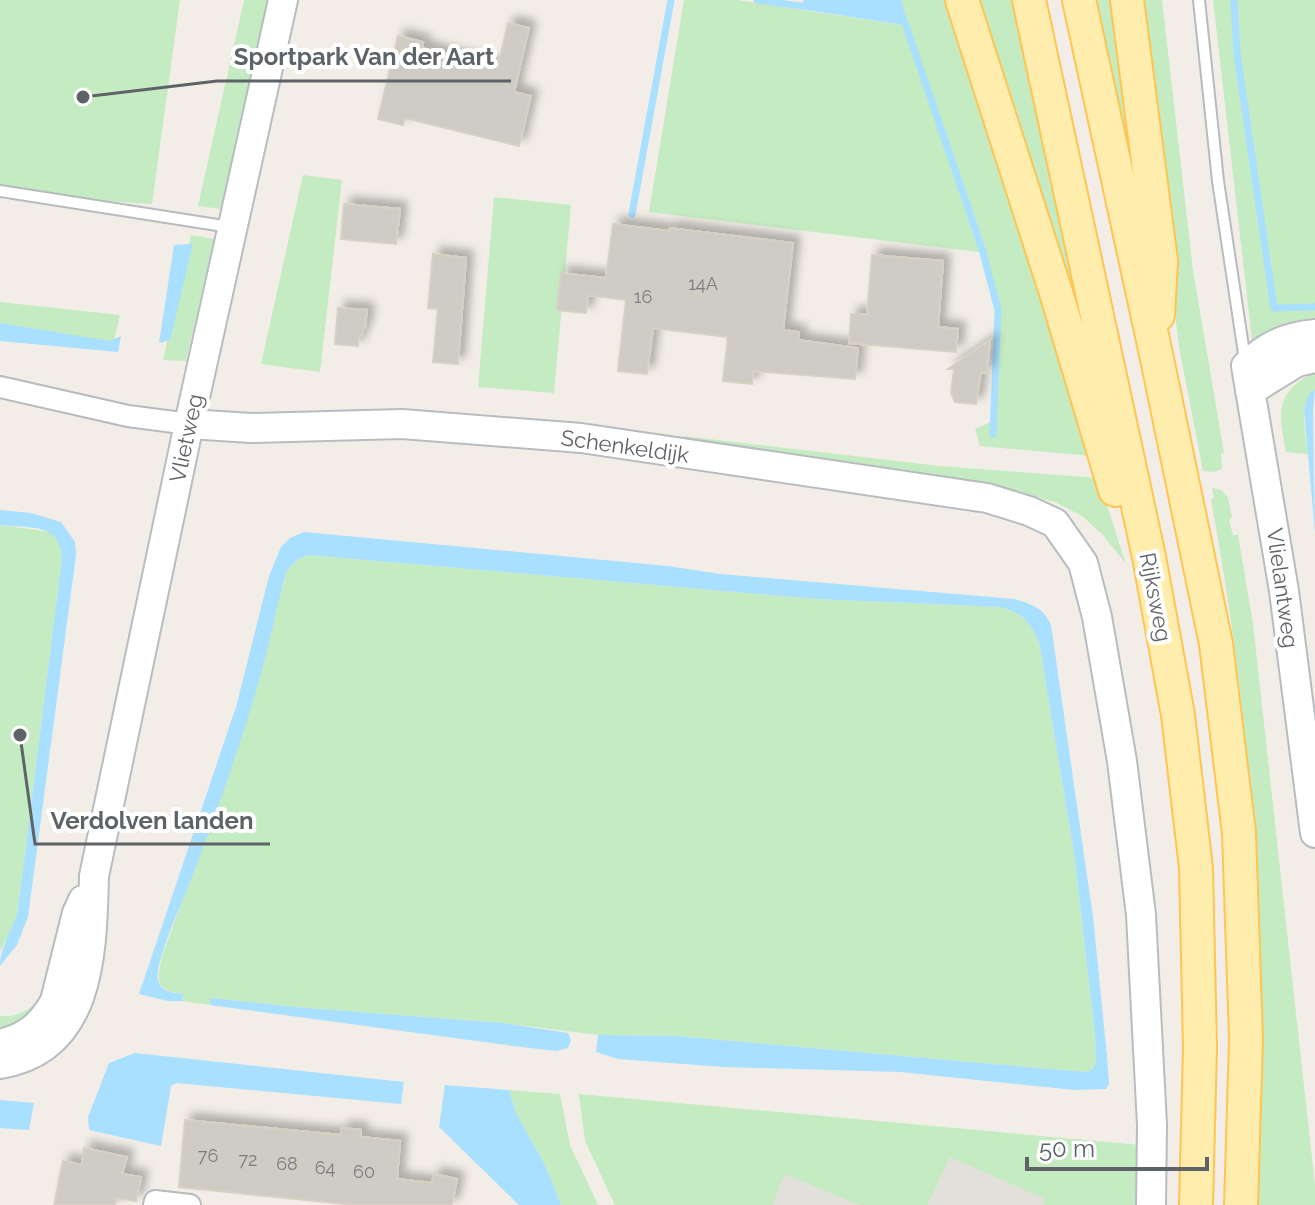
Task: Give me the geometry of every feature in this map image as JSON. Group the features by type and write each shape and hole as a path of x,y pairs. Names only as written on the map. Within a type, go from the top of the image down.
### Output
{"main road":[{"name":"Vlietweg","path":"66,1001 77,913 94,876 203,424 232,227 283,0"},
{"path":"962,0 1058,299 1113,486 1149,557"},
{"name":"Rijksweg","path":"1029,0 1149,557 1178,715 1196,868 1200,1048 1196,1205"},
{"path":"1079,0 1216,644 1239,833 1246,1039 1241,1205"},
{"path":"1127,0 1161,261 1156,354"},
{"path":"1248,379 1257,355 1278,341 1315,334"},
{"path":"1248,379 1315,358"},
{"name":"Vlielantweg","path":"1248,379 1284,591 1315,833"},
{"name":"Schenkeldijk","path":"203,424 251,428 402,424 581,438 987,498 1055,523 1083,563 1097,617 1117,732 1141,915 1152,1125 1151,1205"},
{"path":"0,1044 29,1035 66,1001"},
{"path":"0,1064 30,1057 52,1042 69,1023 66,1001"}],"street":[{"path":"0,387 128,416 203,424"},
{"path":"154,1205 155,1201 190,1205"}],"lane":[{"name":"Vlielantweg","path":"1199,0 1220,196 1248,379"},
{"path":"0,191 232,227"}],"shaded area":[{"path":"785,1122 1125,1166 1124,1205 750,1205"}],"green space":[{"path":"0,0 180,0 152,204 0,194"},
{"path":"244,0 269,0 221,209 198,206"},
{"path":"684,0 737,0 908,26 901,0 949,0 1092,456 980,446 975,429 991,422 998,314 979,252 649,212"},
{"path":"979,0 1016,0 1085,332 988,29"},
{"path":"1093,0 1116,0 1155,274"},
{"path":"1132,0 1162,0 1193,270 1224,453 1221,454 1222,469 1214,472 1203,471 1180,352"},
{"path":"1213,0 1315,0 1315,321 1307,320 1252,340"},
{"path":"303,175 342,180 320,372 261,364"},
{"path":"494,197 571,205 554,393 478,387"},
{"path":"191,235 214,239 186,361 163,360"},
{"path":"0,302 120,315 113,345 0,323"},
{"path":"1315,372 1315,390 1309,396 1304,411 1308,454 1286,452 1282,404 1292,387"},
{"path":"683,436 940,466 1098,478 1126,564 1103,535 1082,516 1055,502 989,486 683,439"},
{"path":"1212,488 1222,490 1228,498 1232,517 1229,520 1233,535 1238,535 1253,624 1315,1205 1256,1205 1262,1029 1258,897 1241,696 1211,500 1214,498"},
{"path":"0,525 51,532 61,545 62,558 18,909 15,924 0,951"},
{"path":"308,555 817,599 1000,607 1020,616 1039,642 1074,853 1095,1034 1096,1063 1093,1069 1087,1072 1049,1069 676,1036 598,1035 503,1023 212,998 210,1005 182,1001 183,994 167,990 160,983 162,956 231,767 287,570"},
{"path":"49,986 26,1022 0,1033 0,1016 23,1012"},
{"path":"509,1090 560,1094 570,1145 598,1205 561,1205 545,1165 516,1113"},
{"path":"579,1094 1141,1145 1142,1205 1043,1205 1045,1199 950,1157 927,1205 859,1205 785,1174 772,1205 615,1205 585,1141"}],"water":[{"path":"804,0 901,0 909,26 800,9"},
{"path":"193,244 170,340 159,343 174,245"},
{"path":"0,323 110,341 121,336 118,352 0,341"},
{"path":"1315,390 1315,533 1304,411 1308,395"},
{"path":"0,510 31,513 61,522 75,542 76,555 28,917 17,945 0,966 2,951 18,909 62,558 60,546 49,532 31,527 0,525"},
{"path":"304,532 668,566 720,574 1014,599 1045,614 1051,625 1093,917 1107,1056 1109,1084 1106,1089 1075,1090 900,1072 723,1067 618,1059 596,1052 598,1035 676,1036 1049,1069 1087,1072 1093,1069 1096,1063 1095,1034 1074,853 1039,642 1025,619 1000,607 817,599 308,555 287,570 238,748 160,960 160,984 168,991 183,994 182,1001 139,994 236,707 269,576 281,547 290,538"},
{"path":"211,998 503,1023 568,1033 571,1040 568,1048 556,1051 513,1046 210,1005"},
{"path":"135,1053 404,1082 401,1104 176,1083 171,1086 161,1146 89,1130 88,1117 109,1063"},
{"path":"445,1085 509,1090 516,1113 545,1165 561,1205 519,1205 439,1127"},
{"path":"0,1100 34,1103 29,1130 0,1128"}],"building":[{"path":"508,23 529,28 514,92 531,96 519,146 405,118 403,125 378,119 398,36 423,42 422,48 498,67"},
{"path":"344,204 400,209 396,244 341,239"},
{"path":"613,224 793,243 783,330 799,332 798,340 858,348 855,379 753,371 752,384 723,381 728,337 653,328 647,374 618,371 626,300 588,295 586,313 557,310 561,273 606,278"},
{"path":"433,254 466,258 458,364 433,362 438,309 428,308"},
{"path":"872,255 943,261 938,327 958,329 956,352 849,343 851,314 867,314"},
{"path":"338,308 367,310 365,328 362,336 359,335 358,346 335,344"},
{"path":"990,340 987,373 981,372 976,404 955,402 951,393 954,369 948,369"},
{"path":"185,1120 341,1135 342,1128 361,1130 361,1137 400,1141 397,1179 432,1183 434,1174 457,1179 452,1205 355,1205 179,1187"},
{"path":"84,1148 127,1157 122,1174 141,1177 136,1201 116,1198 115,1205 54,1205 63,1161 82,1165"}],"waterway":[{"path":"632,214 671,0"},
{"path":"757,0 801,6"},
{"path":"1234,0 1237,54 1274,308 1315,307"},
{"path":"906,26 982,249 998,310 993,434"}],"place":[{"name":"Sportpark Van der Aart","path":"83,97"},
{"name":"Verdolven landen","path":"20,735"}]}
